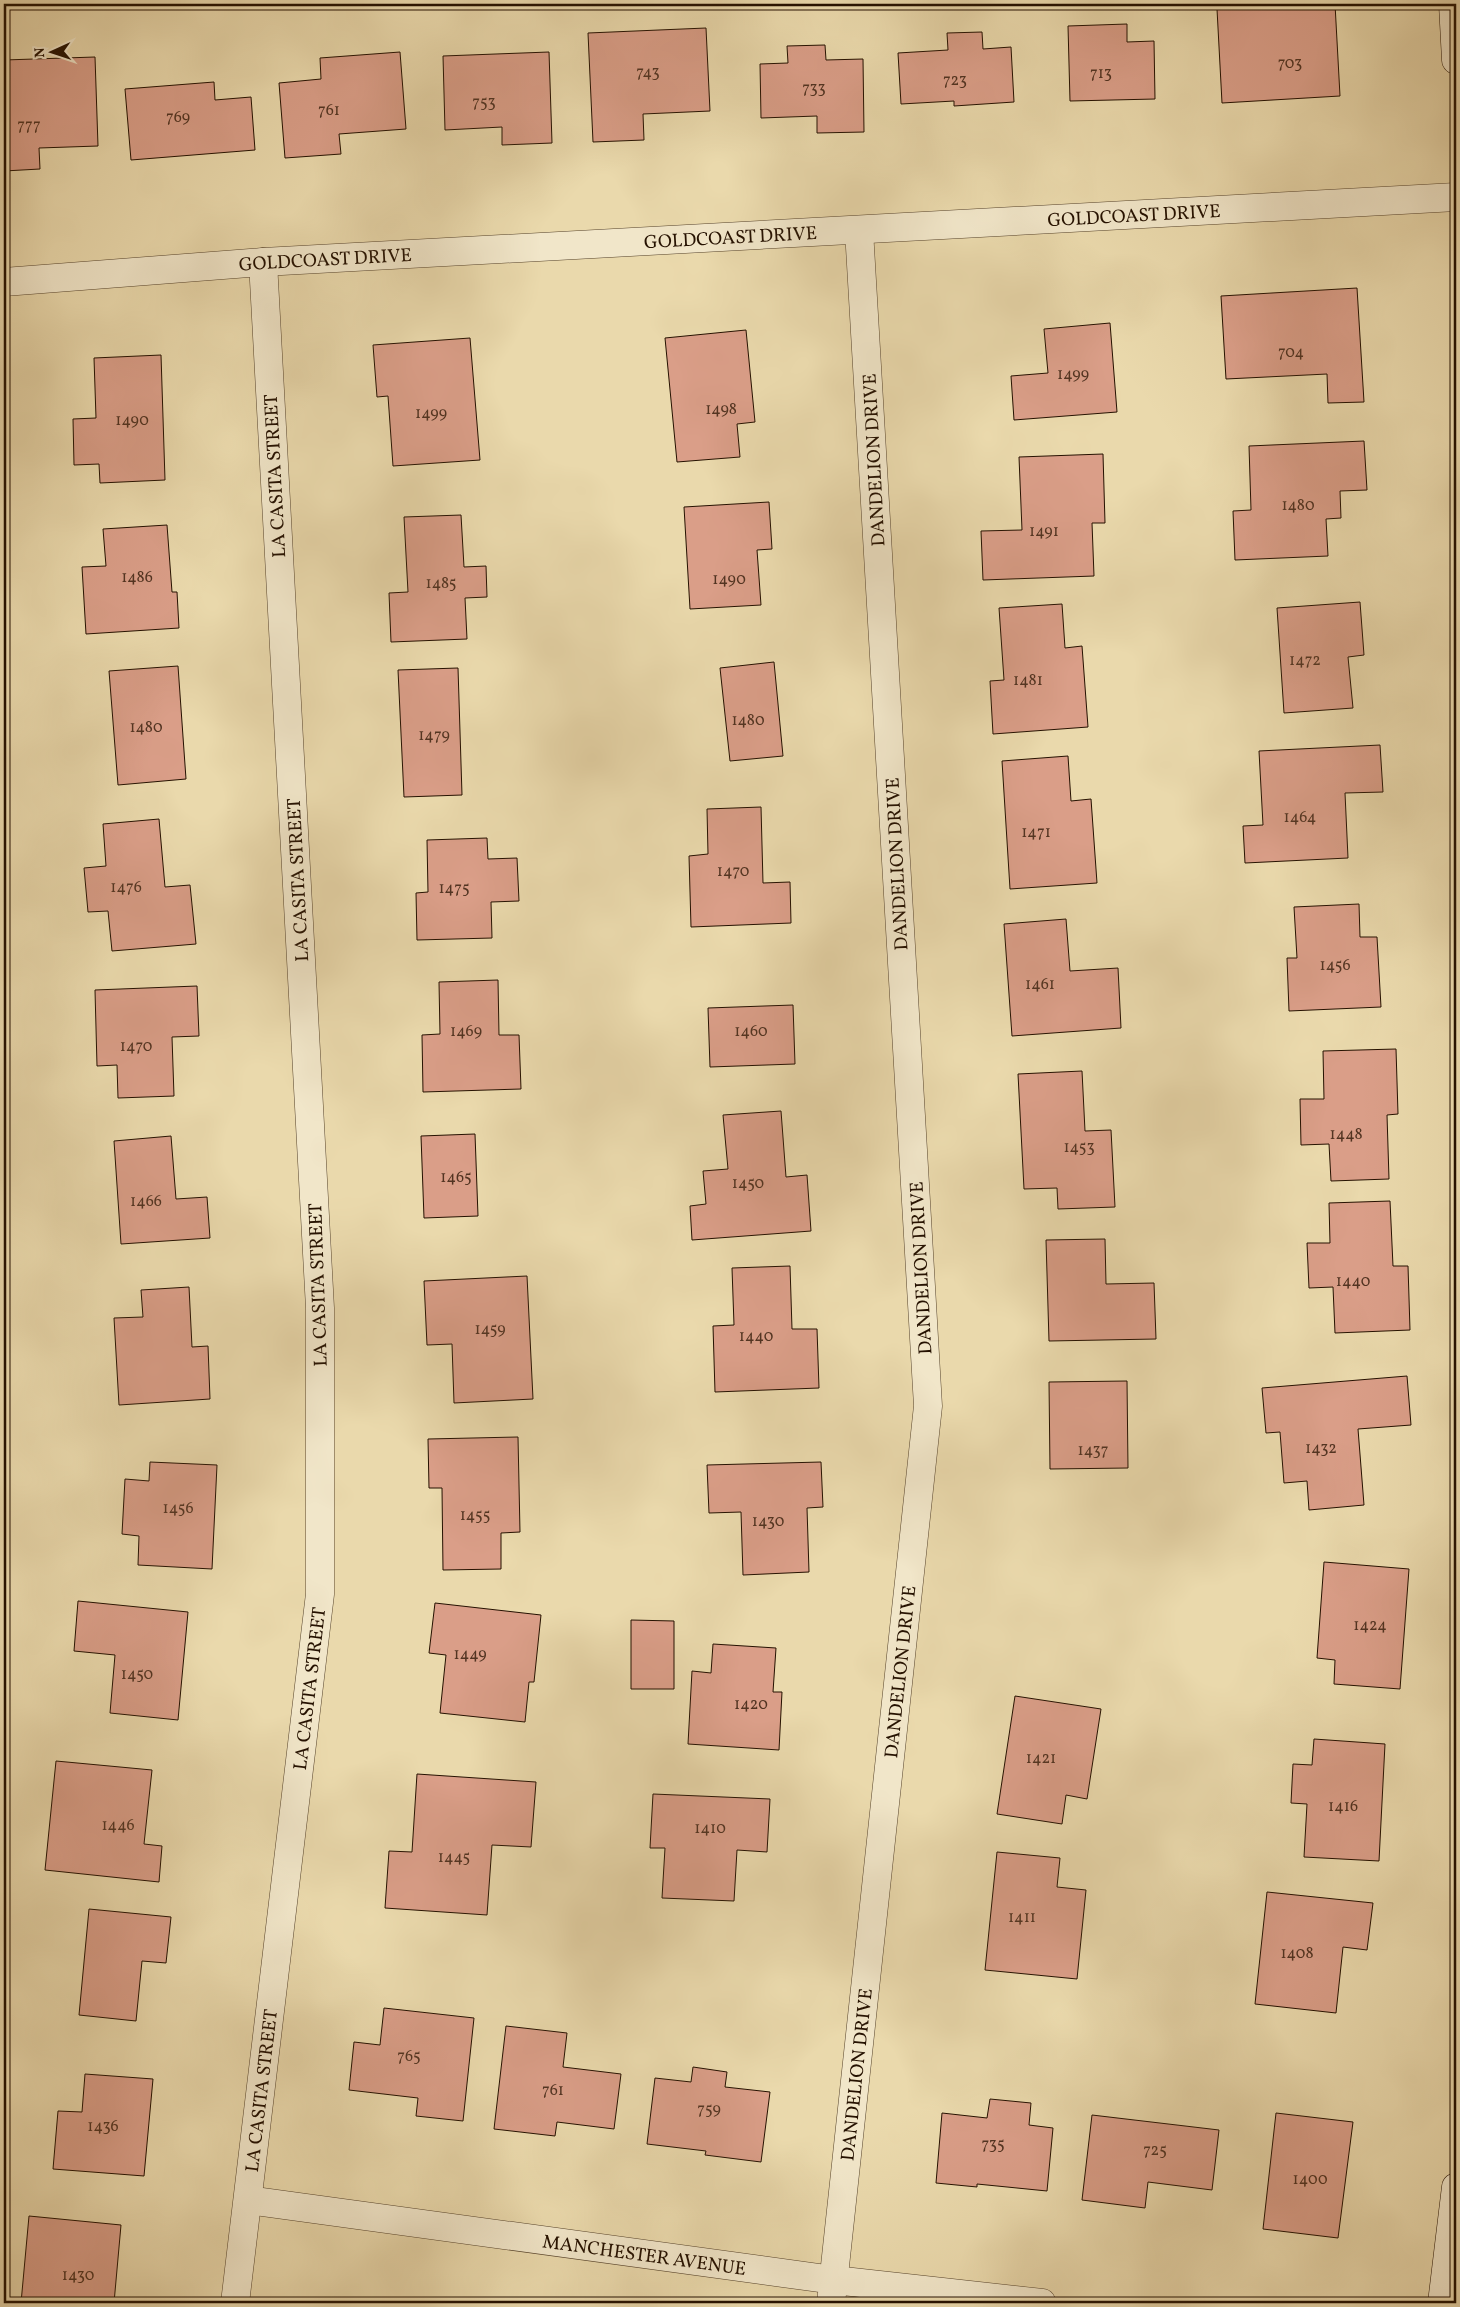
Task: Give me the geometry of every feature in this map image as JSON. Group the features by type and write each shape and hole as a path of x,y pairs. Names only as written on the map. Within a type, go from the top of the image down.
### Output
{"street":[{"path":"1453,4 1456,60"},
{"name":"GOLDCOAST DRIVE","path":"4,282 262,262 1456,197"},
{"name":"DANDELION DRIVE","path":"832,2292 928,1406 859,230"},
{"name":"LA CASITA STREET","path":"235,2303 320,1594 320,1308 262,262"},
{"path":"1442,2303 1456,2187"},
{"name":"MANCHESTER AVENUE","path":"248,2200 832,2292 1042,2303"}],"building":[{"path":"1299,4 1335,4 1340,96 1222,103 1217,9"},
{"path":"1127,24 1127,42 1154,41 1155,99 1070,101 1068,26"},
{"path":"706,28 710,111 643,114 644,140 593,142 588,33"},
{"path":"982,32 983,49 1011,47 1014,102 954,106 954,101 901,104 898,53 948,50 947,33"},
{"path":"825,45 826,60 863,59 864,132 817,133 817,116 761,118 760,64 788,63 787,46"},
{"path":"400,52 406,129 339,134 341,154 285,158 279,83 321,79 320,58"},
{"path":"549,52 552,143 502,145 502,127 445,130 443,56"},
{"path":"95,57 98,146 39,148 40,169 4,171 4,60"},
{"path":"214,82 215,100 251,97 255,150 131,160 125,89"},
{"path":"1357,288 1364,402 1328,403 1327,374 1226,379 1221,296"},
{"path":"1110,323 1117,412 1014,420 1011,376 1048,373 1044,329"},
{"path":"746,330 755,422 737,424 740,457 677,462 665,338"},
{"path":"470,338 480,460 393,466 388,396 377,397 373,345"},
{"path":"161,355 165,480 100,483 99,464 74,465 73,419 96,418 94,358"},
{"path":"1364,441 1367,490 1340,491 1341,518 1326,519 1328,556 1235,560 1233,511 1251,510 1249,446"},
{"path":"1103,454 1105,523 1092,523 1094,576 983,580 981,531 1022,530 1019,457"},
{"path":"769,502 772,549 757,550 761,605 690,609 684,507"},
{"path":"461,515 464,567 486,566 487,597 465,598 467,639 391,642 389,593 408,592 404,517"},
{"path":"167,525 172,592 177,592 179,628 86,634 82,567 106,566 103,529"},
{"path":"1360,602 1364,655 1348,657 1353,708 1284,713 1277,608"},
{"path":"1062,604 1065,648 1082,646 1088,727 993,734 990,681 1004,680 999,608"},
{"path":"774,662 783,756 730,761 720,668"},
{"path":"178,666 186,779 118,785 109,671"},
{"path":"458,668 462,795 404,797 398,670"},
{"path":"1380,745 1383,792 1345,793 1348,858 1245,863 1243,826 1263,825 1259,751"},
{"path":"1068,756 1071,801 1091,799 1097,883 1010,889 1002,761"},
{"path":"761,807 763,883 790,882 791,923 691,927 689,856 708,854 707,809"},
{"path":"159,819 165,887 190,885 196,944 112,951 108,911 88,912 84,868 106,866 103,824"},
{"path":"487,838 488,859 517,858 519,901 491,902 492,938 417,940 416,893 428,892 427,840"},
{"path":"1359,904 1360,937 1377,937 1381,1007 1289,1011 1287,958 1297,958 1294,907"},
{"path":"1066,919 1070,971 1118,968 1121,1028 1012,1036 1004,924"},
{"path":"498,980 499,1035 519,1035 521,1089 423,1092 422,1035 440,1034 439,982"},
{"path":"197,986 199,1036 172,1037 174,1096 118,1098 117,1065 97,1066 95,990"},
{"path":"793,1005 795,1064 710,1067 708,1008"},
{"path":"1396,1049 1398,1114 1387,1115 1389,1179 1331,1181 1329,1144 1301,1145 1300,1099 1324,1099 1323,1051"},
{"path":"1082,1071 1085,1131 1111,1130 1115,1207 1058,1209 1057,1188 1024,1189 1018,1074"},
{"path":"781,1111 786,1177 807,1175 811,1231 692,1240 690,1206 706,1204 703,1171 728,1169 723,1115"},
{"path":"475,1134 478,1216 424,1218 421,1136"},
{"path":"171,1136 176,1199 207,1197 210,1238 121,1244 114,1141"},
{"path":"1390,1201 1393,1266 1408,1266 1410,1330 1335,1333 1333,1287 1309,1288 1307,1243 1330,1243 1329,1203"},
{"path":"1105,1239 1106,1284 1154,1283 1156,1339 1049,1341 1046,1240"},
{"path":"790,1266 792,1329 817,1329 819,1388 715,1392 713,1326 734,1325 732,1268"},
{"path":"527,1276 533,1399 454,1403 452,1344 427,1345 424,1281"},
{"path":"189,1287 192,1347 208,1346 210,1399 119,1405 114,1318 143,1317 141,1290"},
{"path":"1407,1376 1411,1425 1358,1429 1364,1505 1309,1510 1307,1481 1284,1483 1280,1432 1266,1433 1262,1388"},
{"path":"1127,1381 1128,1468 1050,1469 1049,1382"},
{"path":"518,1437 520,1532 501,1533 501,1569 443,1570 442,1488 429,1488 428,1439"},
{"path":"150,1462 217,1465 212,1569 138,1565 139,1536 122,1534 125,1479 149,1481"},
{"path":"821,1462 823,1507 807,1508 809,1572 743,1575 741,1512 709,1513 707,1465"},
{"path":"1324,1562 1409,1569 1400,1689 1334,1684 1335,1660 1317,1658"},
{"path":"78,1601 188,1612 178,1720 110,1713 115,1655 74,1651"},
{"path":"435,1603 541,1615 534,1682 529,1682 525,1722 440,1713 446,1655 429,1653"},
{"path":"631,1620 674,1621 674,1689 631,1689"},
{"path":"713,1644 776,1648 773,1692 782,1692 779,1750 688,1744 692,1671 711,1673"},
{"path":"1015,1696 1101,1709 1087,1799 1066,1795 1062,1824 997,1814"},
{"path":"1314,1739 1385,1744 1379,1861 1304,1857 1307,1804 1291,1803 1293,1764 1312,1765"},
{"path":"56,1761 152,1770 144,1844 162,1846 159,1882 45,1870"},
{"path":"417,1774 536,1782 531,1847 492,1845 487,1915 385,1908 389,1851 412,1852"},
{"path":"653,1794 770,1799 767,1852 737,1850 734,1901 662,1898 665,1848 650,1848"},
{"path":"997,1852 1060,1858 1057,1887 1086,1890 1077,1979 985,1970"},
{"path":"1267,1892 1373,1903 1367,1950 1343,1947 1336,2013 1255,2004"},
{"path":"89,1909 171,1917 166,1963 142,1961 136,2021 79,2015"},
{"path":"384,2008 474,2018 463,2121 416,2116 418,2098 349,2090 354,2042 380,2045"},
{"path":"506,2026 567,2033 563,2067 621,2074 614,2129 557,2122 555,2136 494,2129"},
{"path":"693,2067 727,2072 725,2087 770,2092 761,2162 705,2155 706,2151 647,2144 655,2078 691,2082"},
{"path":"85,2074 153,2079 144,2176 53,2169 58,2111 82,2112"},
{"path":"990,2099 1031,2103 1029,2125 1053,2128 1047,2191 977,2184 977,2187 936,2183 942,2113 987,2118"},
{"path":"1276,2113 1353,2122 1338,2238 1263,2229"},
{"path":"1092,2115 1219,2130 1212,2190 1148,2182 1145,2208 1082,2200"},
{"path":"29,2216 121,2225 114,2303 21,2303"}]}
